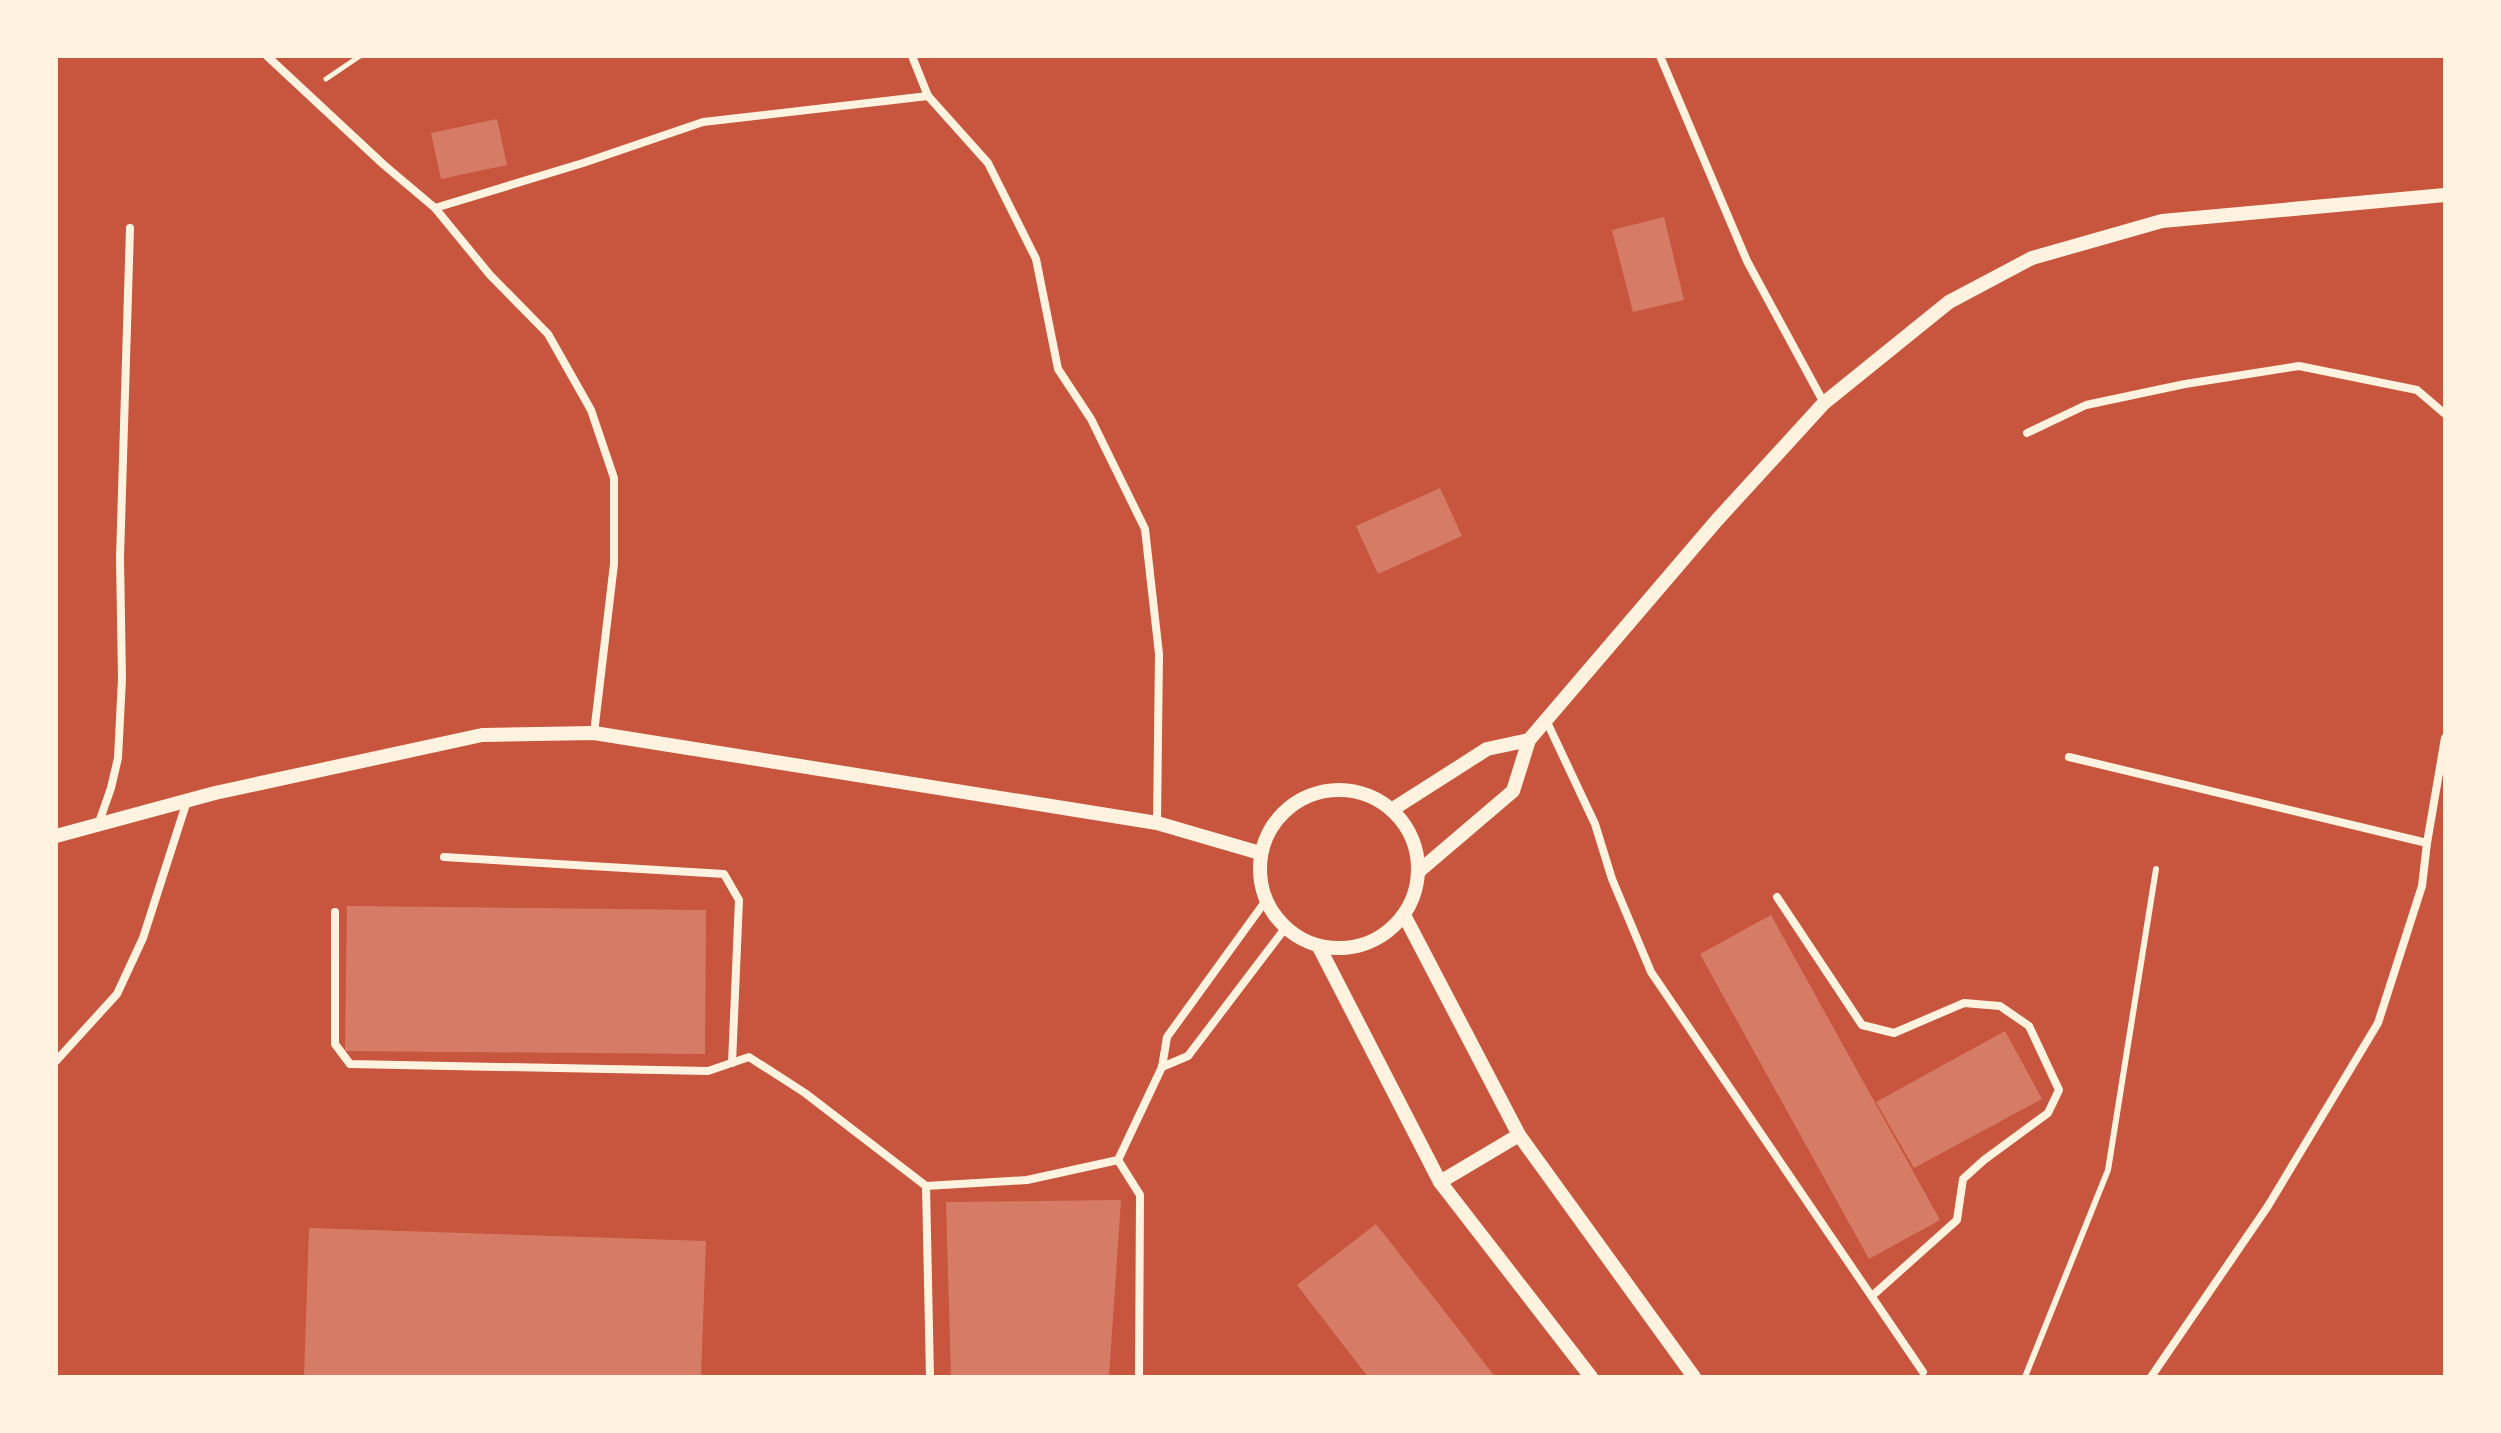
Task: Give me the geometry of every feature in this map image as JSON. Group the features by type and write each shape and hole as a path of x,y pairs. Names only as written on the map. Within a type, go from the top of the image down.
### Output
{"street":[{"path":"267,56 435,208 490,275 548,334 591,410 614,478 614,564 594,733"},
{"path":"912,56 928,96 988,163 1036,259 1058,369 1091,419 1145,529 1159,654 1157,823"},
{"path":"1660,56 1747,261 1824,403"},
{"path":"435,208 703,122 928,96"},
{"path":"1418,872 1513,791 1529,740 1717,520 1824,403 1949,302 2032,258 2162,221 2445,195"},
{"path":"97,826 118,758 122,679 120,558 130,228"},
{"path":"2027,433 2086,405 2185,384 2299,366 2417,390 2445,414"},
{"path":"1546,720 1595,824 1612,879 1651,972 1923,1372"},
{"path":"56,836 215,793 482,735 594,733 1157,823 1260,853"},
{"path":"2151,1377 2268,1206 2378,1023 2422,886 2445,738"},
{"path":"1393,809 1487,749 1529,740"},
{"path":"2069,757 2427,843"},
{"path":"1330,789 1364,792 1393,809 1413,837 1419,863 1416,890 1404,915 1381,937 1351,948 1319,947 1275,917 1262,888 1260,853 1274,822 1299,800 1330,789"},
{"path":"56,1061 117,994 143,938 187,801"},
{"path":"444,857 724,874 739,900 732,1063"},
{"path":"1777,897 1862,1025 1894,1033 1964,1003 2000,1006 2029,1026 2059,1090 2048,1113 1963,1179 1957,1220 1872,1296"},
{"path":"1118,1160 1162,1067 1167,1037 1267,899"},
{"path":"335,912 335,1044 350,1064 708,1071 749,1057 805,1093 926,1186 1027,1180 1118,1160"},
{"path":"1404,915 1519,1135 1694,1377"},
{"path":"1162,1067 1188,1056 1286,927"},
{"path":"1319,947 1440,1182 1591,1377"},
{"path":"1440,1182 1519,1135"},
{"path":"1118,1160 1140,1195 1139,1377"},
{"path":"926,1186 930,1377"}],"lane":[{"path":"2025,1377 2108,1170 2156,869"}],"path":[{"path":"305,92 360,56"}],"building":[{"path":"497,119 507,165 441,179 431,133"},
{"path":"1664,217 1684,300 1633,312 1612,230"},
{"path":"1440,488 1462,536 1378,574 1356,526"},
{"path":"347,906 706,910 705,1054 345,1051"},
{"path":"1771,915 1940,1220 1869,1259 1700,954"},
{"path":"2005,1031 2042,1099 1914,1168 1876,1102"},
{"path":"1121,1200 1109,1377 951,1377 946,1202"},
{"path":"1376,1224 1495,1377 1368,1377 1297,1285"},
{"path":"309,1228 706,1241 701,1377 304,1377"}]}
